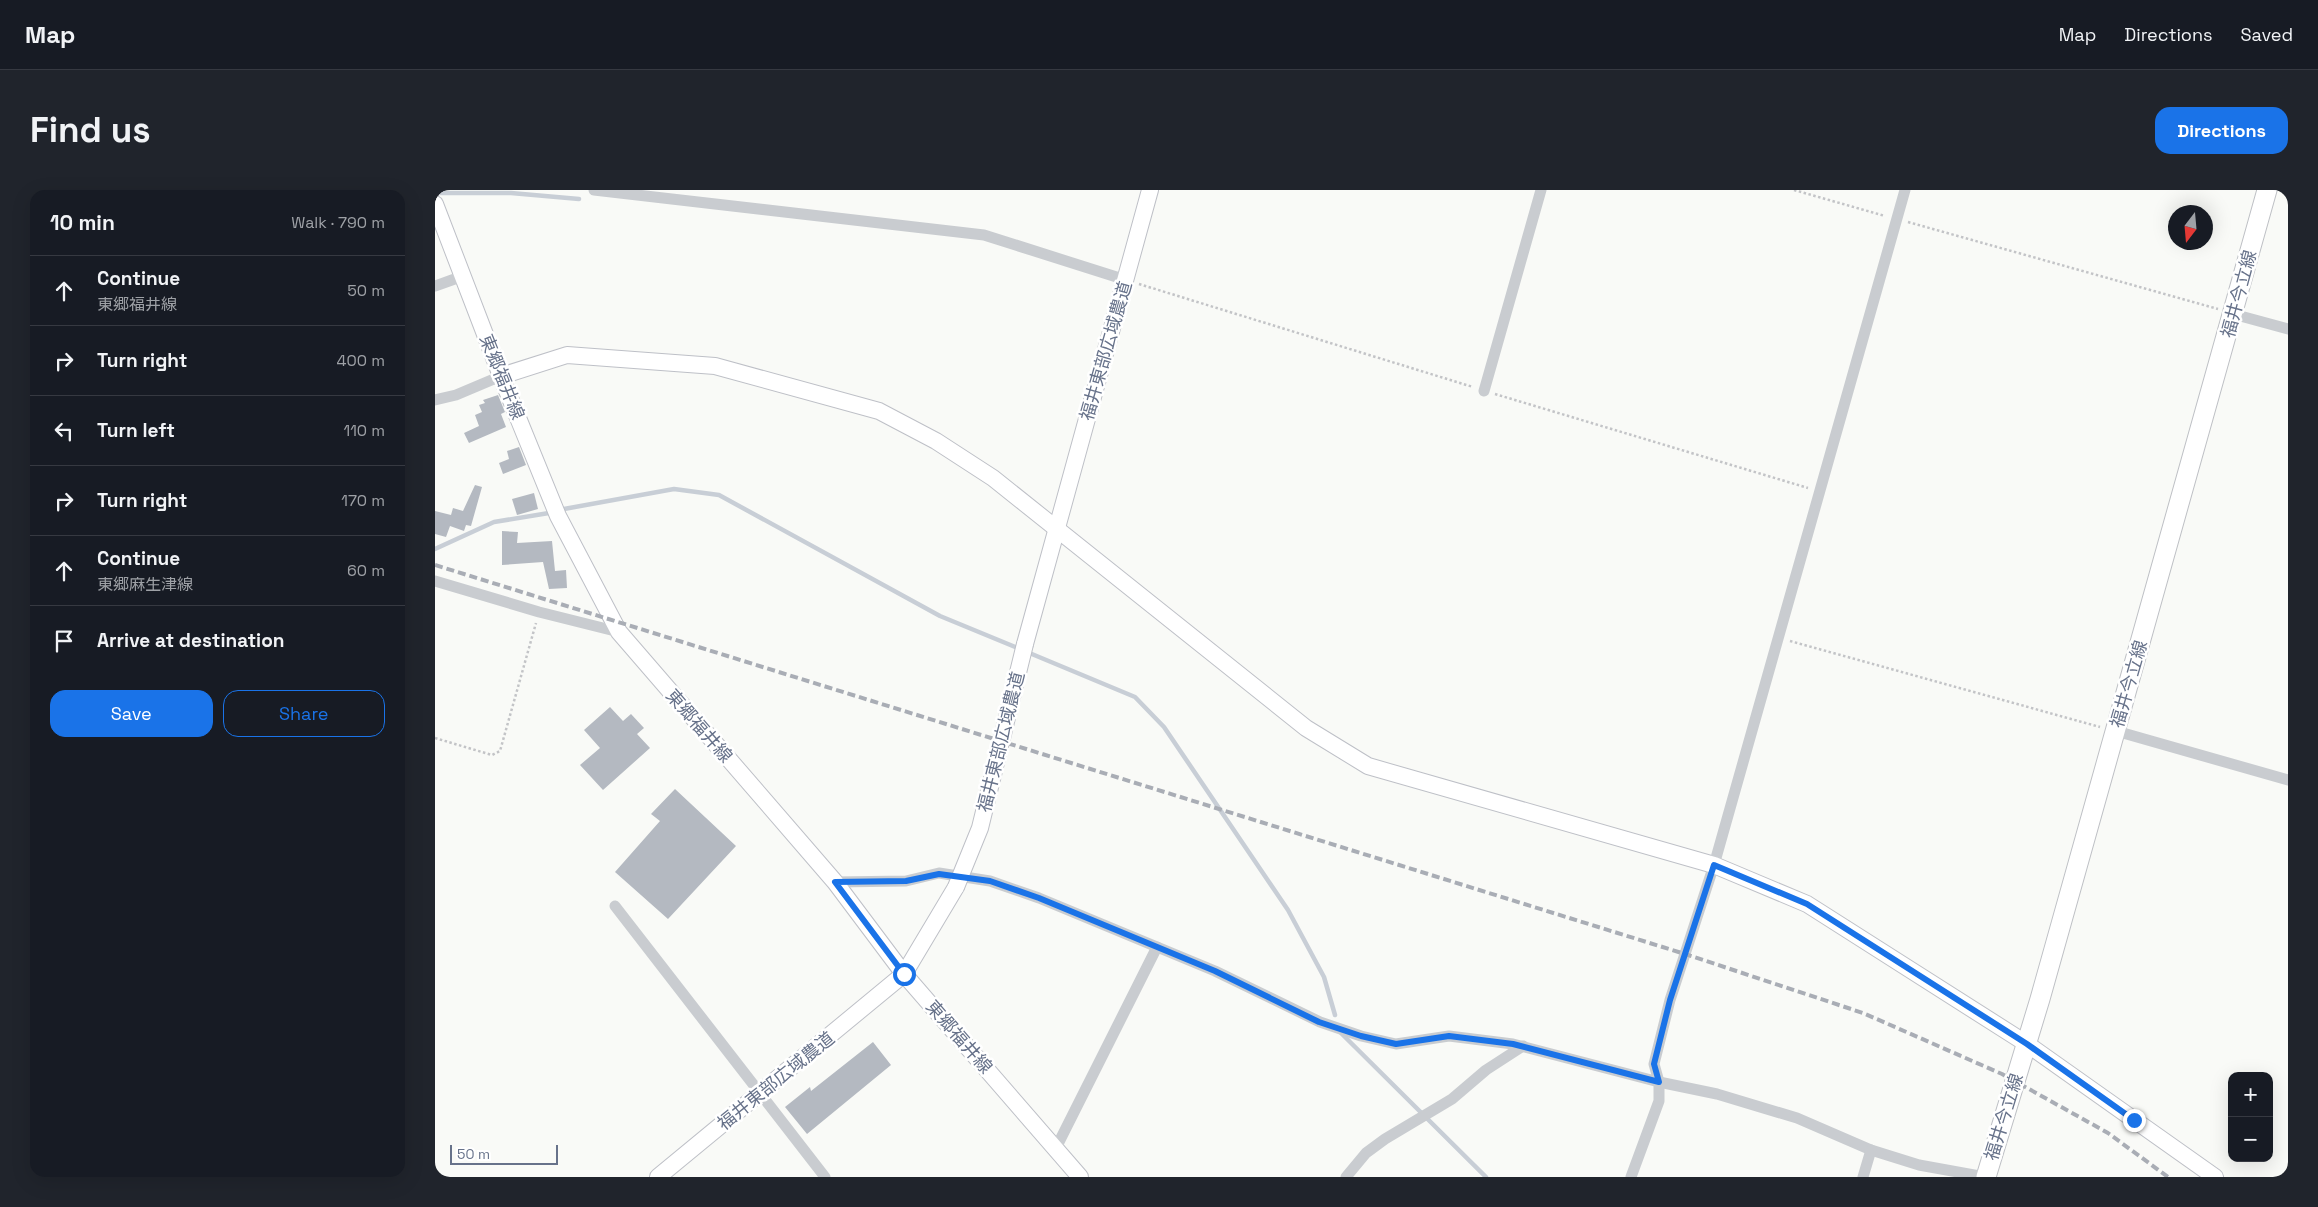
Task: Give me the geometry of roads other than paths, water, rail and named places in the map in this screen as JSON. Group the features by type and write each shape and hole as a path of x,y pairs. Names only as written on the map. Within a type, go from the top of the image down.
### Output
{"main road":[{"name":"福井今立線","path":"1985,1177 2027,1044 2267,190"}],"street":[{"path":"594,190 984,236 1126,280"},
{"name":"福井東部広域農道","path":"658,1177 904,974 956,887 980,828 1025,644 1150,190"},
{"path":"1484,391 1541,190"},
{"path":"1631,1177 1659,1101 1659,1082 1654,1064 1668,1009 1714,865 1905,190"},
{"name":"東郷福井線","path":"435,204 501,376 558,516 619,632 835,882 904,974 1080,1177"},
{"path":"435,286 463,276"},
{"path":"2233,314 2288,329"},
{"path":"435,400 456,395 501,376 567,356 638,359 724,368 879,411 936,441 993,478 1306,728 1368,766 1714,865 1807,904 2027,1044 2215,1177"},
{"path":"435,581 539,612 619,632"},
{"path":"2116,731 2288,780"},
{"path":"835,882 906,881 939,874 990,881 1039,898 1215,971 1319,1022 1361,1036 1396,1044 1449,1036 1523,1046 1659,1082 1717,1094 1797,1118 1871,1150 1919,1165 1985,1177"},
{"path":"615,906 825,1177"},
{"path":"1056,1148 1157,947"},
{"path":"1346,1177 1366,1154 1385,1139 1452,1099 1486,1070 1523,1046"},
{"path":"1863,1177 1871,1150"}],"waterway":[{"path":"439,193 511,193 579,199"},
{"path":"564,509 674,489 719,495 940,616 1020,649"},
{"path":"435,549 494,522 549,513"},
{"path":"1027,652 1135,697 1164,727 1288,910 1324,977 1335,1015"},
{"path":"1341,1033 1486,1177"}],"railway":[{"path":"435,565 1685,954 1863,1013 2002,1074 2108,1133 2168,1177"}]}
